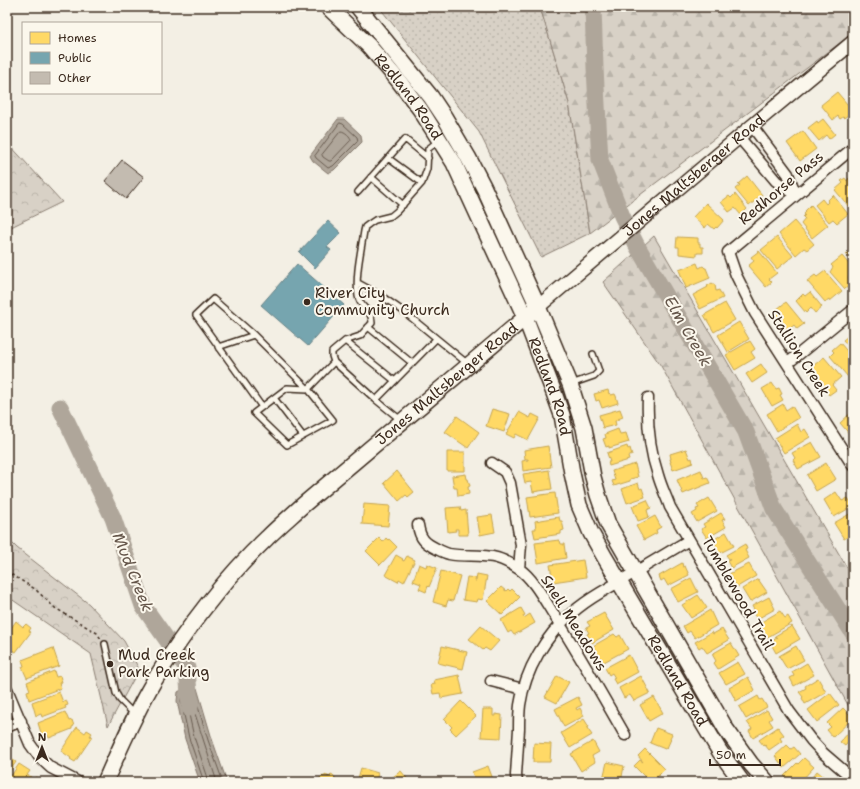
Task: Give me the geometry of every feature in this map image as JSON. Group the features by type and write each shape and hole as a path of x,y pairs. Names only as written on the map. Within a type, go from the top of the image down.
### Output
{"main road":[{"name":"Redland Road","path":"328,7 369,46 420,109 468,157 484,188 538,307 570,384 584,428 596,489 608,524 726,729 751,764 767,782"},
{"name":"Redland Road","path":"358,7 431,97 447,136 454,163 525,318 554,392 562,415 579,505 591,532 720,752 739,778"},
{"name":"Jones Maltsberger Road","path":"105,782 135,715 154,681 201,612 227,580 267,538 538,307"}],"street":[{"name":"Jones Maltsberger Road","path":"538,307 853,42"},
{"path":"752,126 788,174 796,195"},
{"path":"739,137 776,181 796,195"},
{"name":"Redhorse Pass","path":"728,252 853,148"},
{"name":"Stallion Creek","path":"728,252 736,275 755,313 853,466"},
{"path":"788,363 853,310"},
{"name":"Tumblewood Trail","path":"648,398 649,429 654,460 657,474 670,507 790,711 811,740 823,753 853,778"},
{"path":"492,463 505,472 510,483 521,545 519,569"},
{"path":"591,532 608,524"},
{"name":"Snell Meadows","path":"418,525 422,539 448,554 498,558 519,569 530,579 543,597 625,735"},
{"path":"517,782 516,775 520,705 523,689 537,656 546,642 571,614 586,602 689,540"},
{"path":"491,681 523,689"},
{"path":"8,695 30,744 40,758 52,768 78,782"},
{"path":"7,726 21,722"},
{"path":"739,778 751,764"}],"lane":[{"path":"403,421 376,400 334,362 332,352 345,341 360,336 372,323 371,313 361,304 358,297 358,271 364,231 375,220 391,216 403,205 422,183 427,169 428,149 447,136"},
{"path":"358,192 405,139 428,158"},
{"path":"388,158 422,183"},
{"path":"371,177 403,205"},
{"path":"358,283 380,295 469,365"},
{"path":"262,407 196,315 214,299 254,335 308,389 333,420 287,445 254,413 262,407 274,398 287,388 308,389 334,362"},
{"path":"368,327 412,363"},
{"path":"218,347 254,335"},
{"path":"376,400 436,339"},
{"path":"345,341 394,381"},
{"path":"570,384 594,376 599,371 593,354"},
{"path":"274,398 303,436"},
{"path":"105,644 116,693 120,700 135,715"}],"path":[{"path":"7,570 9,573 35,589 55,608 96,633 105,644"}],"green space":[{"path":"379,7 540,7 569,103 590,233 541,257 479,132"},
{"path":"540,7 853,7 853,33 590,233 569,103"},
{"path":"7,142 62,202 7,229"},
{"path":"654,236 853,578 853,714 661,366 603,282"},
{"path":"7,538 17,548 89,604 124,641 139,669 108,726 91,654 7,596"}],"water":[{"path":"338,119 344,119 361,135 362,142 334,170 328,173 313,161 310,156"},
{"path":"193,683 197,688 212,739 227,782 200,782 185,739 177,701 178,692"}],"building: Homes":[{"path":"837,92 853,111 844,118 843,117 840,119 838,116 833,120 821,105"},
{"path":"823,119 835,134 829,139 826,135 819,141 808,128 817,121 818,123"},
{"path":"803,131 816,149 800,161 787,143"},
{"path":"747,176 762,195 749,206 735,189"},
{"path":"845,178 847,181 849,178 853,183 853,206 850,208 835,190 843,183 841,181"},
{"path":"735,194 747,209 741,215 735,208 729,212 721,202 729,196 731,198"},
{"path":"833,195 848,214 837,223 833,219 829,222 815,205 822,199 826,204"},
{"path":"706,203 724,220 717,228 716,227 714,229 708,224 705,228 693,217"},
{"path":"811,205 828,225 812,238 801,224 805,219 803,217 806,212 805,211"},
{"path":"794,221 814,244 807,250 804,248 796,255 779,234"},
{"path":"677,237 698,238 700,247 703,247 703,253 697,253 697,256 679,254 679,247 676,247"},
{"path":"777,237 793,256 777,269 761,250"},
{"path":"853,248 853,262 846,254"},
{"path":"759,251 777,273 769,279 772,282 766,287 748,266 754,261 751,257"},
{"path":"842,256 853,269 853,277 851,279 849,277 848,278 853,283 845,289 830,272 833,267 831,265"},
{"path":"697,263 699,268 703,266 706,268 710,278 686,288 679,270"},
{"path":"825,271 842,291 830,301 829,299 825,302 807,281 815,275 817,277"},
{"path":"712,283 715,285 716,291 719,290 723,298 700,309 693,295 708,287 707,286"},
{"path":"810,292 822,307 815,313 811,308 806,313 796,301 803,294 805,296"},
{"path":"786,302 804,324 797,329 794,325 787,331 772,313"},
{"path":"725,303 735,320 714,332 704,315"},
{"path":"739,322 749,339 728,352 718,335"},
{"path":"852,333 853,334 853,351 843,340"},
{"path":"750,341 755,349 751,352 755,358 735,370 726,355"},
{"path":"840,343 853,358 853,369 851,370 853,372 848,377 830,356 834,352 832,350"},
{"path":"824,357 841,377 832,385 836,390 829,395 808,370"},
{"path":"761,364 767,373 752,383 746,374"},
{"path":"772,383 776,389 779,388 782,394 780,395 783,400 772,406 762,389"},
{"path":"608,390 609,394 615,394 618,403 602,408 599,400 596,401 594,394"},
{"path":"783,404 786,410 792,406 799,418 777,431 767,414"},
{"path":"492,409 510,414 504,432 486,426"},
{"path":"620,409 623,417 615,421 616,425 603,428 599,415"},
{"path":"853,411 853,436 852,437 840,423"},
{"path":"519,412 530,418 532,414 540,418 528,440 516,434 514,438 506,434"},
{"path":"457,416 479,432 468,448 445,432"},
{"path":"797,424 801,432 805,429 810,437 784,453 775,438"},
{"path":"618,429 620,434 626,433 629,442 609,448 609,446 606,447 603,439 606,438 605,434"},
{"path":"812,442 821,457 798,469 793,460 795,458 792,453"},
{"path":"548,446 551,467 523,471 522,461 528,460 525,459 524,450"},
{"path":"627,446 628,449 630,448 632,455 628,457 629,460 609,466 608,462 610,462 607,453"},
{"path":"686,449 690,459 692,458 693,463 673,470 670,462 670,454"},
{"path":"447,452 465,452 465,471 447,471"},
{"path":"826,463 836,479 816,491 807,475"},
{"path":"635,464 638,477 614,486 612,481 615,480 612,471"},
{"path":"549,470 552,489 533,492 531,482 525,483 523,474"},
{"path":"701,470 704,478 707,477 710,483 683,494 677,480"},
{"path":"397,471 414,492 408,497 406,495 399,501 384,483"},
{"path":"466,474 470,486 468,487 469,494 458,496 457,488 454,488 452,476"},
{"path":"638,483 640,489 642,488 645,497 627,503 622,489"},
{"path":"836,492 842,501 848,498 853,506 834,517 824,500"},
{"path":"555,493 558,513 530,517 527,497"},
{"path":"709,498 717,511 697,522 692,514 699,508 697,505"},
{"path":"647,500 651,508 647,510 649,517 638,521 632,506"},
{"path":"364,504 390,506 388,526 362,524"},
{"path":"460,507 461,511 466,510 468,535 458,535 458,529 455,529 456,531 448,532 446,508"},
{"path":"853,512 853,534 844,539 834,523"},
{"path":"721,513 725,519 722,520 726,527 707,538 701,529 705,527 703,524"},
{"path":"492,515 495,532 480,535 477,517"},
{"path":"655,516 661,527 656,530 657,533 644,540 636,526"},
{"path":"559,517 560,521 562,521 564,530 561,531 561,534 535,538 533,529 536,529 535,521"},
{"path":"726,532 734,546 716,555 712,547 716,545 713,540"},
{"path":"379,538 383,542 386,538 388,540 389,539 397,547 380,565 366,551"},
{"path":"559,540 561,544 564,544 566,558 538,563 535,543"},
{"path":"745,544 747,549 745,550 749,558 731,568 727,561 730,560 726,555"},
{"path":"396,555 404,561 407,556 415,560 404,582 399,579 398,582 385,575"},
{"path":"583,560 586,577 553,582 550,565"},
{"path":"682,563 689,575 668,586 664,579 661,581 659,576"},
{"path":"419,564 426,567 427,564 437,568 426,592 419,589 421,584 413,581"},
{"path":"749,564 756,576 737,587 729,574"},
{"path":"441,571 460,576 453,601 448,600 446,606 433,602"},
{"path":"477,574 487,576 483,600 478,599 477,602 463,600 467,577 476,578 476,581"},
{"path":"691,578 698,592 678,602 671,589"},
{"path":"758,579 767,592 750,602 742,589"},
{"path":"501,587 506,591 508,589 510,591 512,589 520,597 502,615 487,601"},
{"path":"698,595 707,608 691,618 682,605"},
{"path":"769,597 775,609 757,619 753,613 755,612 752,606"},
{"path":"521,608 525,615 523,616 524,618 530,614 535,623 514,635 511,631 508,633 501,620"},
{"path":"710,610 717,625 695,638 690,631 687,633 683,626"},
{"path":"780,611 785,618 788,616 792,623 766,638 758,624"},
{"path":"604,613 614,630 592,643 587,634 589,633 586,628 590,626 587,622"},
{"path":"16,621 23,627 26,624 31,628 29,631 31,632 16,652 12,650 9,653 7,652 7,634"},
{"path":"481,626 499,641 490,651 485,648 483,650 469,639"},
{"path":"792,626 800,639 776,653 770,642 777,638 775,636"},
{"path":"722,629 729,640 707,653 702,646 699,648 695,642 712,632 713,634"},
{"path":"614,634 617,637 620,635 628,649 602,663 593,646"},
{"path":"731,643 739,656 718,669 714,663 716,661 712,654"},
{"path":"442,646 467,652 463,669 438,663"},
{"path":"796,646 804,660 787,669 779,656"},
{"path":"53,648 59,666 27,678 22,667 24,666 22,660"},
{"path":"629,655 638,672 616,684 612,673 609,675 605,668"},
{"path":"738,662 745,674 726,684 719,673"},
{"path":"807,663 814,675 794,686 790,678 794,676 792,672"},
{"path":"54,671 56,677 60,676 62,682 59,683 61,688 29,700 27,691 30,690 27,682"},
{"path":"459,675 463,694 441,698 440,693 433,694 431,685 435,684 434,680"},
{"path":"557,676 569,682 557,703 545,697"},
{"path":"641,676 650,693 634,701 630,695 624,698 619,688"},
{"path":"748,677 755,690 736,701 729,688"},
{"path":"818,678 826,692 805,704 802,698 803,697 799,692 806,688 805,686"},
{"path":"59,692 63,702 66,700 68,705 65,706 66,708 42,717 41,714 36,716 32,702"},
{"path":"830,693 839,705 817,722 808,710"},
{"path":"758,696 767,707 746,719 739,707"},
{"path":"578,697 582,705 576,708 577,710 580,708 584,716 564,727 555,709"},
{"path":"654,697 663,713 649,721 640,705"},
{"path":"461,701 476,716 456,735 450,729 452,727 444,719"},
{"path":"843,708 853,718 833,737 827,730 831,727 827,723"},
{"path":"483,709 493,709 493,716 495,716 495,714 502,715 501,738 481,737"},
{"path":"767,710 772,718 769,720 773,726 753,738 749,731 752,729 747,722"},
{"path":"65,712 69,721 72,720 74,726 72,729 49,738 47,734 42,736 38,723"},
{"path":"584,719 589,727 587,728 592,735 570,748 561,733"},
{"path":"77,727 85,733 87,730 92,733 90,736 92,737 75,762 61,751"},
{"path":"778,727 784,735 780,738 782,741 769,750 759,740"},
{"path":"656,728 672,734 667,748 666,747 665,749 650,743"},
{"path":"853,728 853,741 851,739 845,746 840,742"},
{"path":"593,741 599,752 592,756 595,762 581,771 571,754"},
{"path":"534,743 551,744 550,762 533,762"},
{"path":"787,745 791,749 794,747 800,754 784,768 775,756"},
{"path":"645,749 665,769 652,782 650,782 634,766 640,760 643,762 638,756"},
{"path":"7,751 11,753 8,757 16,762 7,775"},
{"path":"804,758 814,767 800,782 791,782 784,776"},
{"path":"607,762 624,766 621,782 603,779"},
{"path":"19,764 30,771 27,775 31,777 28,782 7,782"},
{"path":"488,766 494,782 476,782 472,772"},
{"path":"361,768 378,773 376,782 357,782"},
{"path":"401,771 410,782 386,782"},
{"path":"817,771 829,781 808,782"},
{"path":"326,774 328,777 331,774 333,775 338,782 314,782"},
{"path":"36,777 43,781 44,779 49,782 32,782"}],"building: Public":[{"path":"328,221 341,233 327,247 331,250 315,268 299,252"},
{"path":"297,264 344,305 308,346 261,305"}],"building: Other":[{"path":"122,160 144,177 126,199 105,181"}],"waterway":[{"name":"Elm Creek","path":"593,7 600,160 622,216 637,246 746,432 774,509 853,633"},
{"name":"Mud Creek","path":"60,407 113,518 143,606 187,668 190,708"}],"place":[{"name":"River City Community Church","path":"307,302"},
{"name":"Mud Creek Park Parking","path":"110,664"}]}
